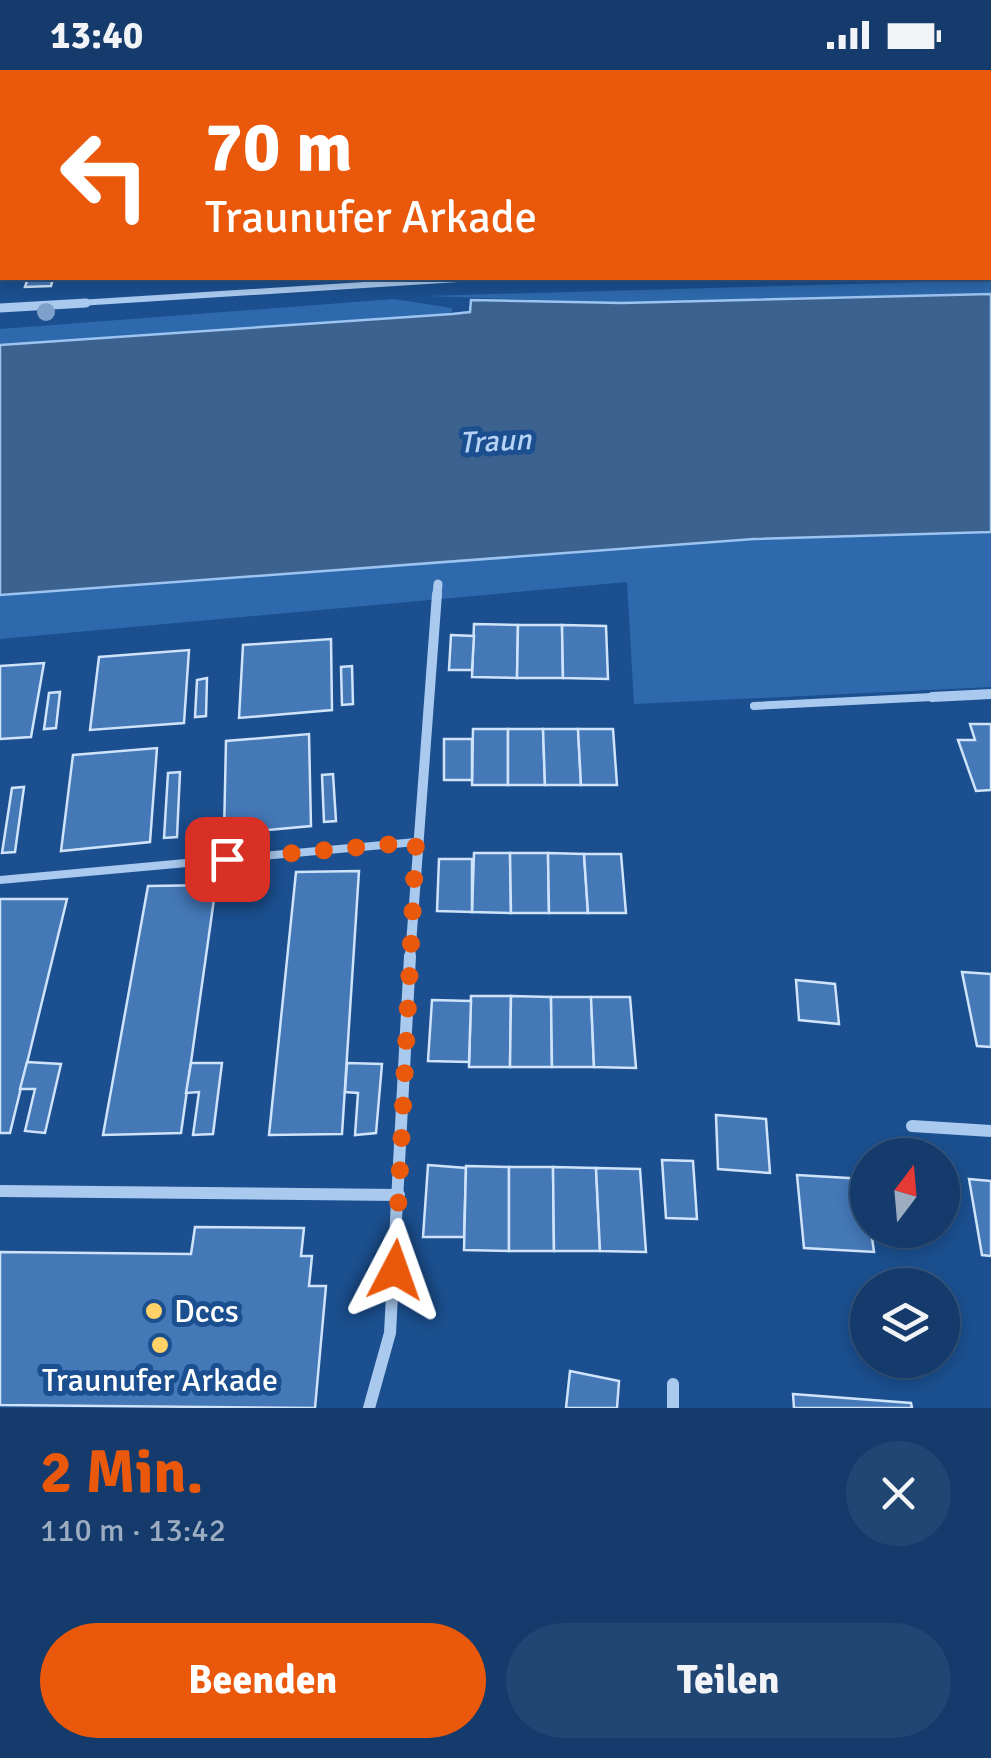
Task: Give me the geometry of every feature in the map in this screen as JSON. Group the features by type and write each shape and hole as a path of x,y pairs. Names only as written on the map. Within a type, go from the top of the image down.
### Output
{"street":[{"path":"0,308 406,280"},
{"path":"369,1408 390,1333 416,842 438,584"},
{"path":"932,698 991,694"},
{"path":"912,1126 991,1131"},
{"path":"0,1191 399,1195"},
{"path":"672,1408 673,1384"}],"lane":[{"path":"754,706 932,698"},
{"path":"0,880 416,842"}],"shaded area":[{"path":"991,280 991,294 622,303 425,296"},
{"path":"394,299 452,308 452,314 0,345 0,329"},
{"path":"991,532 991,687 634,704 627,582 0,639 0,595 754,539"}],"water":[{"name":"Traun","path":"991,294 991,532 754,539 0,595 0,345 452,314 470,312 471,300 622,303"}],"building":[{"path":"27,280 52,280 51,286 25,287"},
{"path":"474,624 518,625 517,678 472,677"},
{"path":"518,625 562,625 563,678 517,678"},
{"path":"562,625 606,626 608,679 563,678"},
{"path":"451,635 474,636 472,670 449,670"},
{"path":"331,639 332,710 239,718 243,645"},
{"path":"189,650 184,723 90,730 99,657"},
{"path":"44,663 31,737 0,739 0,666"},
{"path":"352,666 353,704 342,705 341,667"},
{"path":"207,678 206,716 195,717 197,680"},
{"path":"60,692 56,728 44,729 49,693"},
{"path":"970,724 991,724 991,790 976,791 958,740 975,740"},
{"path":"473,729 508,729 508,785 472,785"},
{"path":"508,729 543,729 545,785 508,785"},
{"path":"543,729 578,729 581,785 545,785"},
{"path":"578,729 613,729 617,785 581,785"},
{"path":"309,734 311,826 224,834 226,741"},
{"path":"444,739 472,739 472,780 444,780"},
{"path":"157,748 150,842 61,851 73,755"},
{"path":"180,772 177,837 164,838 168,773"},
{"path":"333,774 336,821 324,822 322,775"},
{"path":"24,787 15,852 2,853 12,788"},
{"path":"474,853 510,853 511,913 472,912"},
{"path":"510,853 548,853 549,913 511,913"},
{"path":"548,853 584,854 588,913 549,913"},
{"path":"584,854 621,854 626,913 588,913"},
{"path":"439,859 472,859 472,912 437,911"},
{"path":"359,871 342,1134 269,1135 296,872"},
{"path":"216,885 181,1133 103,1135 148,886"},
{"path":"0,899 67,899 10,1133 0,1133"},
{"path":"962,972 991,974 991,1047 977,1046"},
{"path":"796,980 835,984 839,1024 799,1020"},
{"path":"471,996 511,996 510,1067 469,1067"},
{"path":"511,996 551,997 552,1067 510,1067"},
{"path":"551,997 591,997 594,1067 552,1067"},
{"path":"591,997 630,997 636,1068 594,1067"},
{"path":"432,1000 471,1001 469,1062 428,1061"},
{"path":"27,1062 61,1064 45,1133 25,1131 35,1089 20,1089"},
{"path":"191,1063 222,1063 213,1134 193,1135 199,1092 186,1093"},
{"path":"347,1063 382,1064 376,1133 355,1135 358,1093 345,1092"},
{"path":"716,1115 766,1119 770,1173 718,1169"},
{"path":"662,1160 693,1161 697,1219 666,1218"},
{"path":"428,1165 466,1168 464,1237 423,1237"},
{"path":"466,1166 509,1167 509,1251 464,1250"},
{"path":"509,1167 553,1167 554,1251 509,1251"},
{"path":"553,1167 596,1168 600,1251 554,1251"},
{"path":"596,1168 640,1169 646,1252 600,1251"},
{"path":"797,1175 850,1178 850,1248 873,1248 874,1252 804,1248"},
{"path":"969,1179 991,1181 991,1256 982,1255"},
{"name":"Traunufer Arkade","path":"195,1227 304,1228 301,1256 312,1256 309,1286 326,1286 315,1408 0,1405 0,1252 191,1254"},
{"path":"570,1371 619,1381 617,1408 566,1408"},
{"path":"793,1394 911,1403 912,1408 794,1408"}],"place":[{"name":"Dccs","path":"154,1311"},
{"name":"Traunufer Arkade","path":"160,1345"}],"route":[{"path":"227,859 416,842 395,1270"}]}
